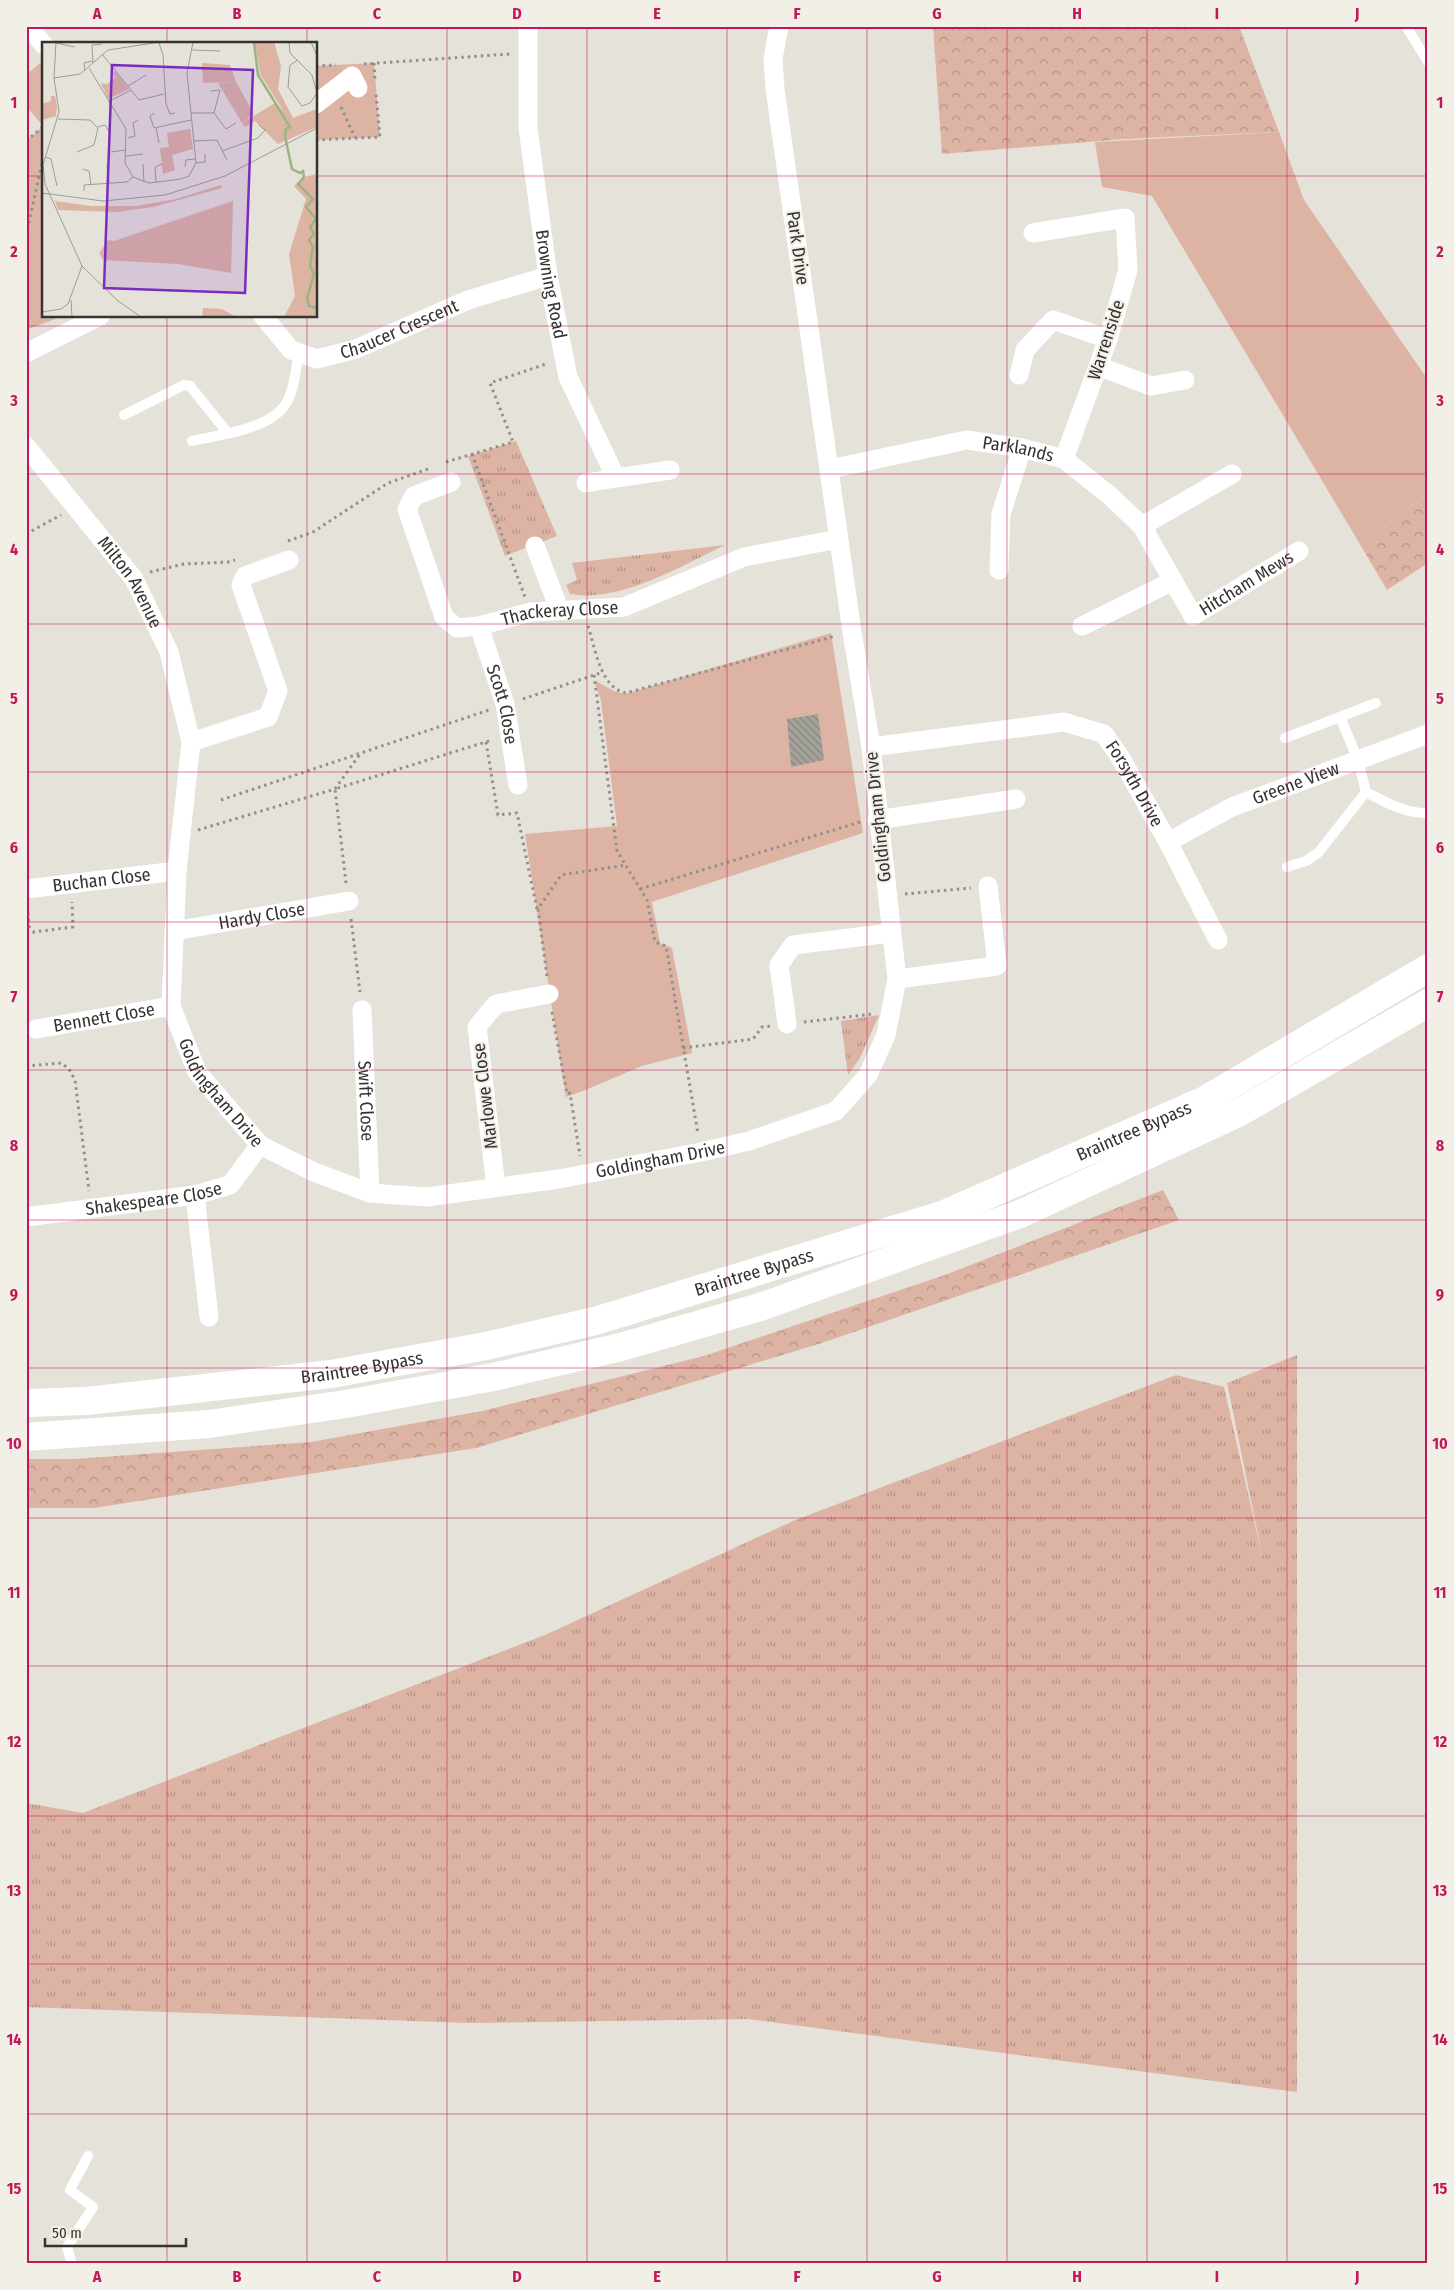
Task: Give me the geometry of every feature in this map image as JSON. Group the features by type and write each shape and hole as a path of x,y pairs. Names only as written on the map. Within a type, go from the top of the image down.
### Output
{"highway":[{"name":"Braintree Bypass","path":"26,1403 86,1401 331,1374 486,1346 595,1321 923,1221 942,1215 1205,1100 1428,968"},
{"name":"Braintree Bypass","path":"26,1437 209,1424 346,1404 511,1373 621,1347 760,1307 1020,1214 1240,1112 1428,1003"}],"street":[{"path":"28,26 42,44"},
{"name":"Browning Road","path":"528,26 528,128 548,276 568,377 616,478"},
{"name":"Park Drive","path":"779,26 773,58 775,89 830,469"},
{"path":"318,102 352,76 358,88"},
{"name":"Warrenside","path":"1033,233 1125,218 1128,270 1108,339 1064,460"},
{"name":"Chaucer Crescent","path":"265,318 292,350 317,359 356,349 468,300 548,276"},
{"path":"26,353 96,318"},
{"path":"1019,375 1024,350 1053,320 1108,339"},
{"path":"1098,366 1151,386 1185,380"},
{"name":"Parklands","path":"830,469 967,440 1022,448 1064,460 1109,495 1142,526 1193,616"},
{"name":"Milton Avenue","path":"26,446 134,579 169,652 191,742"},
{"path":"999,570 1001,514 1022,448"},
{"name":"Goldingham Drive","path":"191,742 177,871 171,1006 197,1072 260,1145 314,1172 370,1193 427,1197 567,1177 700,1152 749,1141 836,1111 868,1075 886,1035 897,979 877,818 871,747 838,540 830,469"},
{"path":"586,484 670,470"},
{"path":"1142,526 1232,474"},
{"name":"Thackeray Close","path":"451,482 414,496 407,509 444,618 457,628 479,626 531,612 624,607 744,557 838,540"},
{"path":"535,546 559,609"},
{"path":"191,742 268,717 278,691 241,585 245,576 286,551"},
{"name":"Hitcham Mews","path":"1193,616 1299,551"},
{"path":"1082,626 1173,581"},
{"name":"Scott Close","path":"479,626 505,704 518,785"},
{"name":"Forsyth Drive","path":"871,747 1064,722 1104,734 1122,760 1168,842 1218,940"},
{"name":"Greene View","path":"1168,842 1232,807 1428,734"},
{"path":"877,818 1016,799"},
{"name":"Buchan Close","path":"26,889 177,871"},
{"path":"897,979 997,966 988,886"},
{"name":"Hardy Close","path":"174,931 349,901"},
{"path":"787,1024 779,965 793,945 891,933"},
{"name":"Marlowe Close","path":"496,1187 477,1028 496,1004 549,994"},
{"name":"Bennett Close","path":"36,1029 171,1006"},
{"name":"Swift Close","path":"362,1010 370,1193"},
{"name":"Shakespeare Close","path":"26,1217 195,1195 230,1185 260,1145"},
{"path":"195,1195 209,1317"}],"lane":[{"path":"1406,26 1428,62"},
{"path":"192,442 269,420 282,411 290,398 299,352"},
{"path":"124,415 184,385 190,386 227,432"},
{"path":"1285,738 1376,703"},
{"path":"1340,716 1358,760 1366,792"},
{"path":"1366,792 1417,814 1428,813"},
{"path":"1287,867 1306,861 1318,853 1366,792"},
{"path":"72,2264 67,2248 93,2207 70,2190 88,2156"}],"path":[{"path":"355,64 528,53"},
{"path":"374,63 376,82"},
{"path":"318,66 345,65"},
{"path":"334,90 355,138"},
{"path":"318,140 380,137 376,91"},
{"path":"26,141 42,128"},
{"path":"26,236 42,162"},
{"path":"437,465 513,442 490,383 565,358"},
{"path":"472,454 531,612"},
{"path":"286,551 388,483 429,468"},
{"path":"26,534 76,506"},
{"path":"134,579 144,573 184,564 228,562 237,559"},
{"path":"582,608 603,672 618,691 626,693 852,632"},
{"path":"220,800 603,672"},
{"path":"594,676 617,851 647,900 655,942 666,946 700,1152"},
{"path":"181,836 486,742 498,814 517,813 538,909"},
{"path":"360,754 335,789 362,1010"},
{"path":"640,889 877,818"},
{"path":"26,901 28,933 73,927 70,884"},
{"path":"887,896 988,886"},
{"path":"26,1066 61,1063 69,1069 75,1080 91,1208"}],"green space":[{"path":"933,26 1239,26 1279,132 1124,139 942,154"},
{"path":"40,63 42,66 42,125 26,106 26,75"},
{"path":"374,63 380,137 318,140 318,66"},
{"path":"42,127 42,318 58,318 26,330 26,141"},
{"path":"1279,132 1304,200 1428,380 1428,493 1361,546 1152,196 1102,187 1095,142"},
{"path":"516,441 557,536 505,556 468,456"},
{"path":"1428,493 1428,563 1387,590 1361,546"},
{"path":"725,545 650,581 629,588 589,595 570,594 566,585 577,580 572,563"},
{"path":"831,633 863,833 652,902 660,943 672,948 692,1053 642,1066 566,1097 525,834 617,826 601,701 594,680 614,691 625,694"},
{"path":"879,1015 860,1058 848,1075 841,1021"},
{"path":"1163,1190 1179,1220 825,1342 476,1448 94,1508 26,1508 26,1459 74,1459 311,1442 482,1411 704,1356 945,1275"},
{"path":"1297,1355 1297,2092 748,2019 468,2023 26,2007 26,1803 83,1813 545,1635 793,1521 1176,1375 1224,1387 1264,1564 1227,1383"}],"building":[{"path":"818,714 824,760 791,767 787,719"}]}
